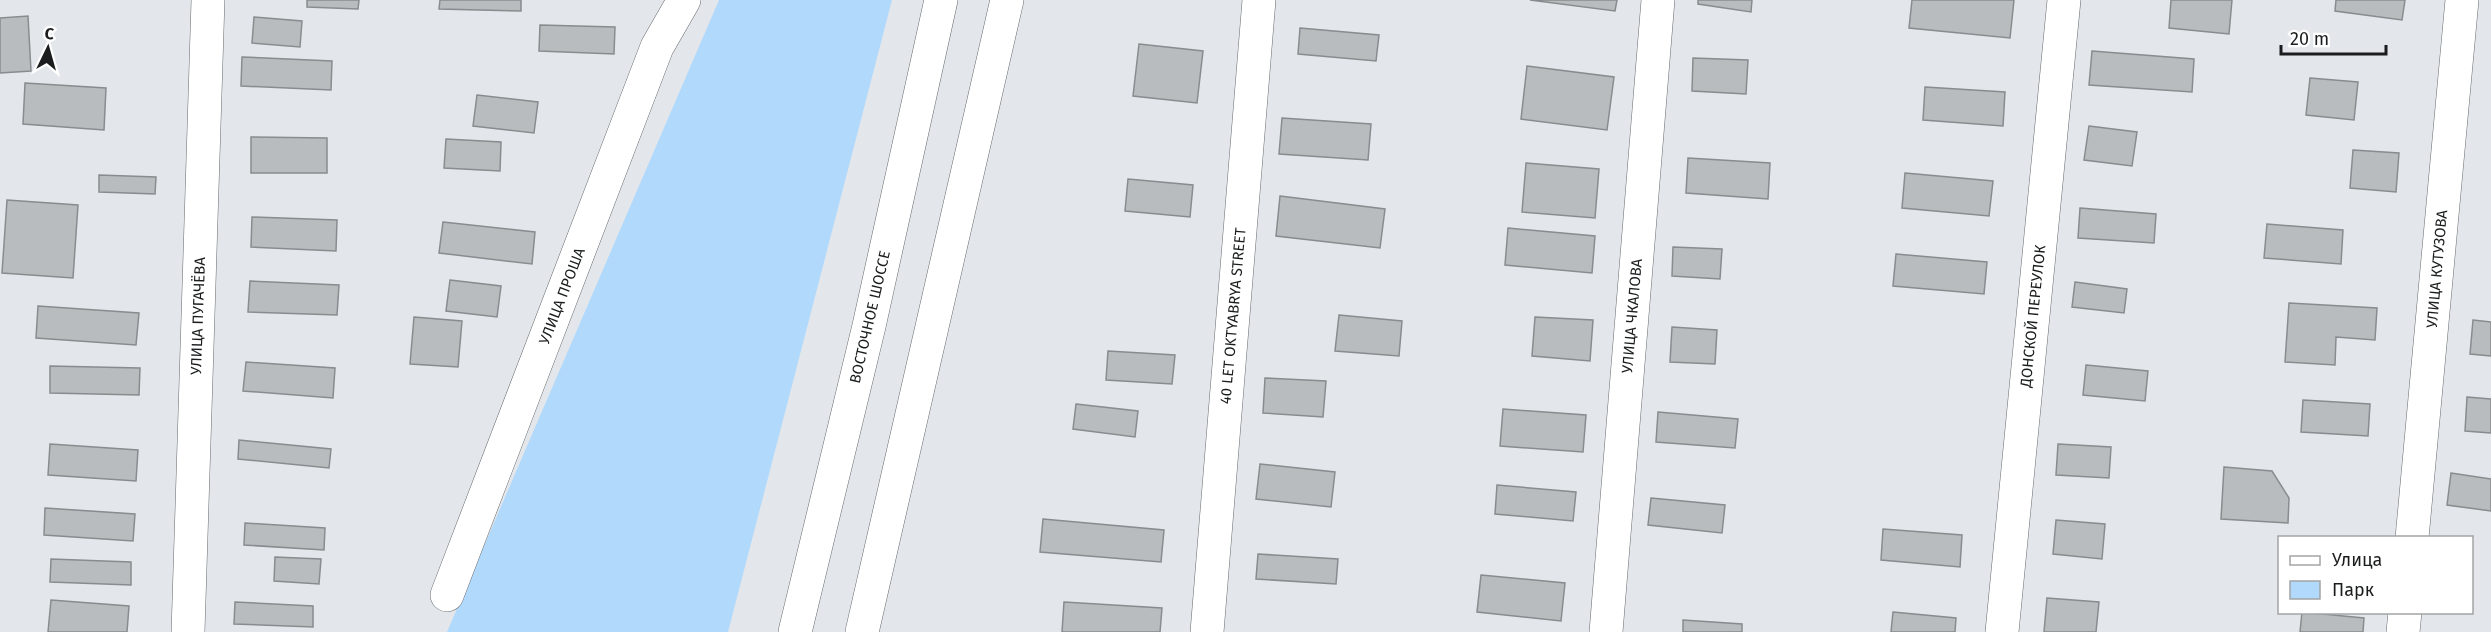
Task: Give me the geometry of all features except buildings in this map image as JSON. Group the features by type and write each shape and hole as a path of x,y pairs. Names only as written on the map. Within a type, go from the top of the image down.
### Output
{"main road":[{"name":"УЛИЦА ПУГАЧЁВА","path":"188,632 208,0"},
{"name":"УЛИЦА ПРОША","path":"447,595 657,47 684,0"},
{"name":"ВОСТОЧНОЕ ШОССЕ","path":"795,632 869,326 941,0"},
{"path":"862,632 1007,0"},
{"name":"40 LET OKTYABRYA STREET","path":"1208,632 1259,0"},
{"name":"УЛИЦА ЧКАЛОВА","path":"1606,632 1658,0"},
{"name":"ДОНСКОЙ ПЕРЕУЛОК","path":"2002,632 2064,0"},
{"name":"УЛИЦА КУТУЗОВА","path":"2412,536 2462,0"},
{"path":"2403,632 2405,614"}],"green space":[{"path":"719,0 892,0 728,632 447,632"}]}
